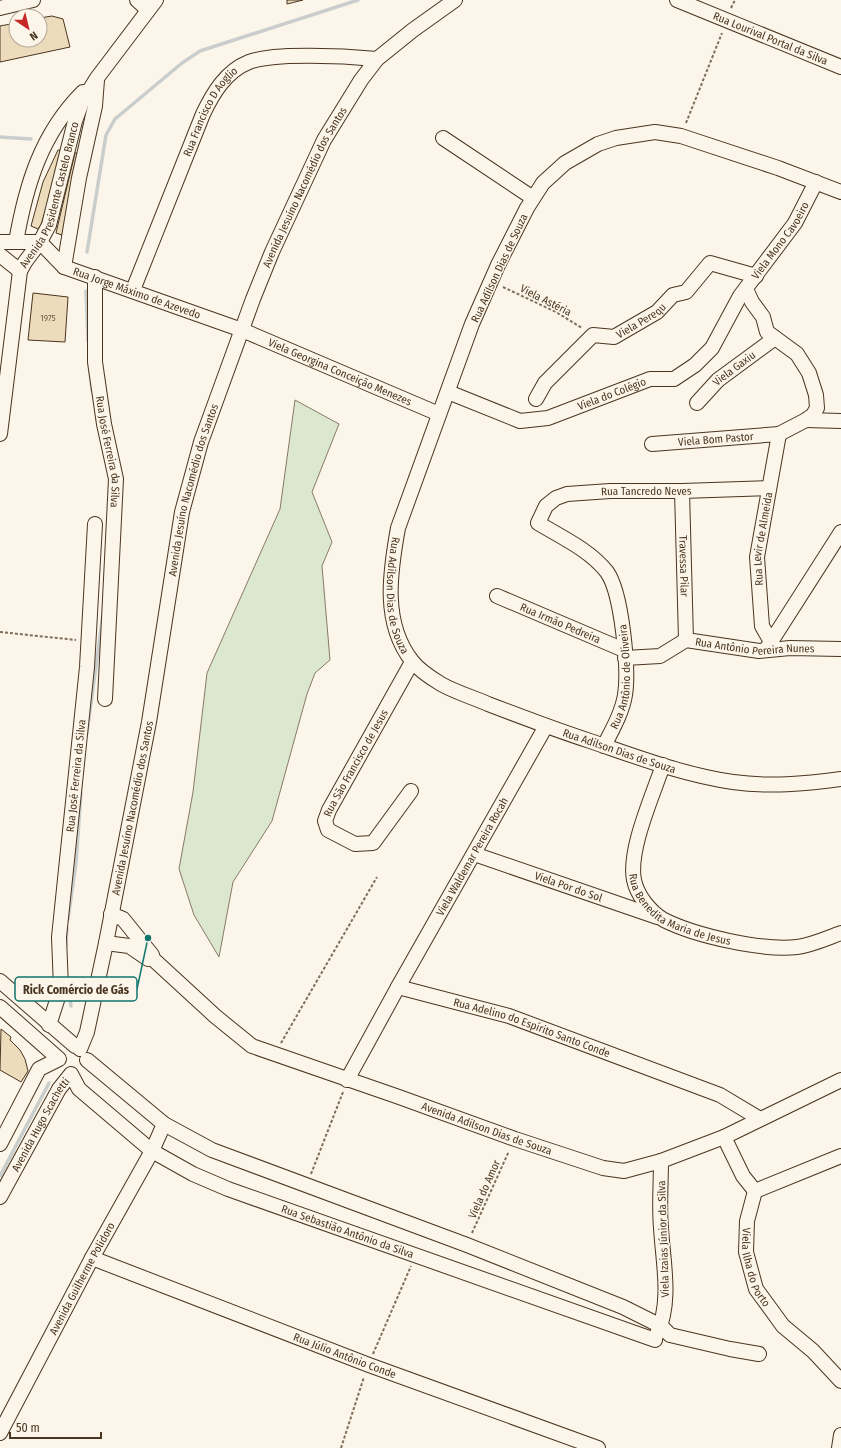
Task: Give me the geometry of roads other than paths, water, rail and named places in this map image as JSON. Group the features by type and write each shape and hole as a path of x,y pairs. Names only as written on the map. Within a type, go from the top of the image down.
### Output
{"street":[{"path":"0,8 15,2 33,0"},
{"path":"136,0 152,5"},
{"name":"Avenida Jesuíno Nacomédio dos Santos","path":"81,1052 87,1032 106,943 149,722 182,512 201,442 272,252 324,140 361,80 377,59 413,30 455,0"},
{"name":"Rua Lourival Portal da Silva","path":"677,0 841,67"},
{"name":"Avenida Presidente Castelo Branco","path":"16,242 28,185 38,156 71,104 97,78 152,5"},
{"name":"Rua Francisco D Aoglio","path":"133,290 203,114 213,93 221,82 248,62 265,57 326,55 377,59"},
{"name":"Avenida Presidente Castelo Branco","path":"0,434 20,271 40,242 49,225 76,116 97,78"},
{"name":"Avenida Presidente Castelo Branco","path":"64,267 79,178 95,106 97,78"},
{"name":"Rua Adílson Dias de Souza","path":"412,662 396,630 390,591 392,561 398,528 472,324 491,282 533,198 543,183 565,163 598,144 616,138 655,132 681,136 841,192"},
{"path":"443,138 533,198"},
{"name":"Viela Mono Cavoeiro","path":"743,293 795,223 816,182"},
{"path":"0,242 40,242"},
{"name":"Rua Jorge Máximo de Azevedo","path":"40,242 64,267 133,290 242,330"},
{"path":"0,255 20,271"},
{"name":"Viela Perequ","path":"536,399 545,384 593,335 614,337 657,312 673,295 686,292 710,263 756,276"},
{"name":"Rua José Ferreira da Silva","path":"96,277 95,362 104,424 116,479 105,699"},
{"path":"743,293 763,317 767,332 797,354 809,373 816,394 817,408 813,415 779,434"},
{"name":"Viela do Colégio","path":"448,392 520,421 548,418 650,379 674,379 695,365 712,348 743,293"},
{"name":"Viela Georgina Conceição Menezes","path":"242,330 439,414"},
{"name":"Viela Gaxiu","path":"696,403 718,380 775,338"},
{"path":"806,420 841,421"},
{"name":"Viela Bom Pastor","path":"652,444 779,434"},
{"name":"Rua Levir de Almeida","path":"768,646 762,626 757,557 779,434"},
{"name":"Rua Tancredo Neves","path":"538,523 546,506 556,498 567,494 610,491 682,491 769,488"},
{"name":"Travessa Pilar","path":"682,491 686,640"},
{"name":"Rua Antônio de Oliveira","path":"538,523 585,551 607,573 612,581 618,608 626,678 624,696 619,714 604,746"},
{"name":"Rua José Ferreira da Silva","path":"50,1025 61,988 60,937 88,641 95,524"},
{"path":"768,646 841,532"},
{"name":"Rua Irmão Pedreira","path":"497,596 624,654"},
{"name":"Rua Antônio Pereira Nunes","path":"624,654 660,656 686,640 790,648 841,650"},
{"name":"Rua Adilson Dias de Souza","path":"412,662 427,675 441,684 546,726 663,765 731,782 761,785 793,785 841,779"},
{"name":"Rua São Francisco de Jesus","path":"411,791 373,843 355,844 328,830 325,821 330,810 412,662"},
{"name":"Viela Waldemar Pereira Rocah","path":"398,987 546,726"},
{"name":"Rua Benedita Maria de Jesus","path":"663,765 633,860 634,878 637,891 646,903 664,920 741,944 773,948 798,947 841,933"},
{"name":"Viela Por do Sol","path":"474,854 664,920"},
{"name":"Avenida Adilson Dias de Souza","path":"111,914 123,919 152,955 153,959 215,1016 252,1046 515,1139 603,1168 615,1170 632,1169 661,1161 724,1137 841,1080"},
{"name":"Avenida Adilson Dias de Souza","path":"106,943 129,946 147,958 153,959"},
{"path":"0,981 164,1124 212,1150 467,1244 623,1307 666,1330 730,1349 759,1354"},
{"path":"347,1080 398,987"},
{"name":"Rua Adelino do Espírito Santo Conde","path":"398,987 509,1016 720,1095 760,1119"},
{"path":"0,1007 59,1059"},
{"path":"66,1048 81,1052 82,1070 71,1074 61,1068 59,1059 60,1055 66,1048"},
{"name":"Avenida Hugo Scachetti","path":"0,1144 39,1069 59,1059"},
{"name":"Avenida Hugo Scachetti","path":"0,1197 59,1089 71,1074"},
{"name":"Rua Sebastião Antônio da Silva","path":"71,1074 79,1089 152,1151 193,1174 228,1189 416,1254 655,1340"},
{"name":"Avenida Guilherme Polidoro","path":"0,1434 92,1258 152,1151 164,1124"},
{"path":"724,1137 743,1176 755,1191 841,1156"},
{"name":"Viela Izaias Júnior da Silva","path":"655,1340 666,1330 666,1295 660,1227 661,1161"},
{"name":"Viela Ilha do Porto","path":"755,1191 747,1221 746,1252 756,1289 783,1326 813,1351 841,1381"},
{"name":"Rua Júlio Antônio Conde","path":"92,1258 369,1365 598,1448"},
{"path":"839,1448 841,1435"}],"waterway":[{"path":"87,252 106,135 115,119 182,63 200,51 358,0"},
{"path":"0,137 31,139"},
{"path":"86,291 88,341"},
{"path":"90,371 92,390"},
{"path":"87,733 103,614"},
{"path":"68,919 76,863 81,792"},
{"path":"66,945 67,928"},
{"path":"67,981 71,1006"},
{"path":"0,1176 49,1083"}],"place":[{"name":"Rick Comércio de Gás","path":"148,938"}]}
